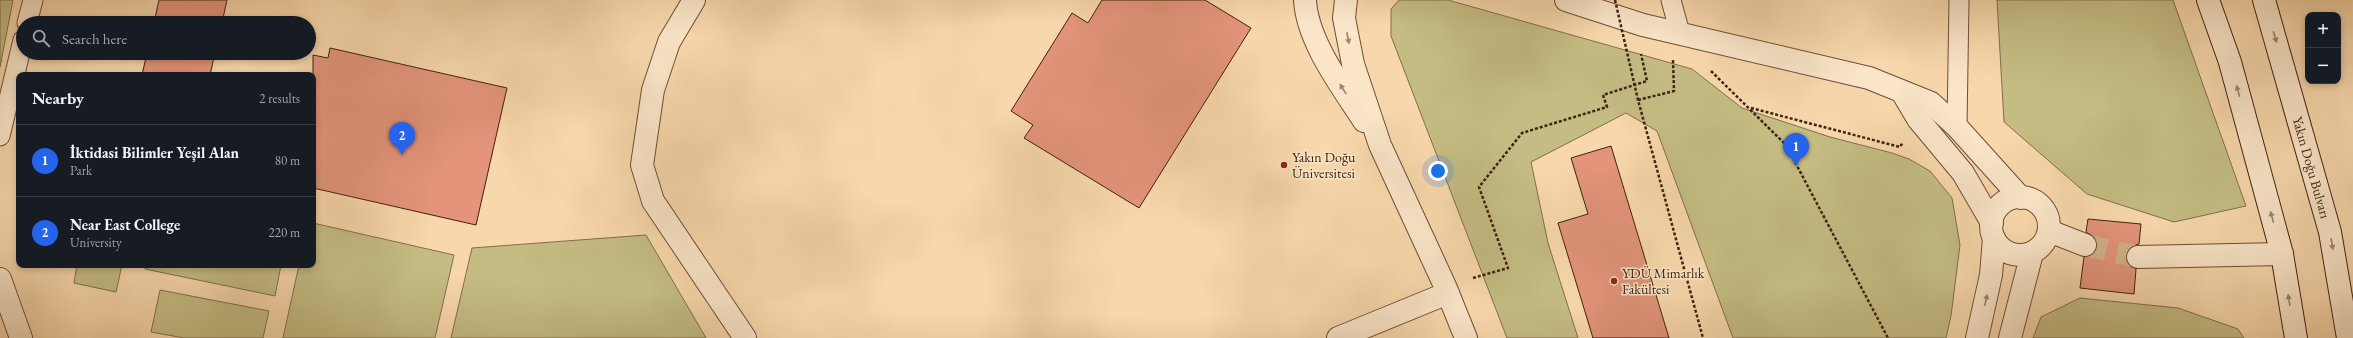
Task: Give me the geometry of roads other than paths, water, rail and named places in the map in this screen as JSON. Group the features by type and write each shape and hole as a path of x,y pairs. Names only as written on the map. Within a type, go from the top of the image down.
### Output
{"street":[{"path":"694,0 669,42 653,90 642,165 652,201 745,338"},
{"path":"1305,0 1306,12 1328,66 1380,145"},
{"path":"1346,0 1344,18 1353,64 1380,145 1446,290 1466,338"},
{"path":"1569,0 1643,25 1868,78 1930,103 1957,127 2021,198"},
{"path":"2208,0 2230,62 2282,254 2296,338"},
{"name":"Yakın Doğu Bulvarı","path":"2264,0 2330,232 2348,338"},
{"path":"1902,92 1918,119 1963,173 1993,230 1998,245 2014,254 2032,253"},
{"path":"1977,338 1991,275 1994,215 2005,202 2021,198 2031,200 2042,208 2049,221 2049,231 2046,240 2032,253 2010,338"},
{"path":"2049,231 2085,245"},
{"path":"2138,257 2282,254"},
{"path":"0,279 22,338"},
{"path":"1338,338 1446,290"}],"lane":[{"path":"29,16 33,0"},
{"path":"1671,0 1680,33"},
{"path":"1957,127 1958,1"},
{"path":"0,136 18,60"}],"tunnel":[{"path":"2085,245 2138,257"}],"place":[{"name":"Near East College","path":"402,155"},
{"name":"Yakın Doğu Üniversitesi","path":"1284,165"},
{"name":"İktidasi Bilimler Yeşil Alan","path":"1796,166"},
{"name":"YDÜ Mimarlık Fakültesi","path":"1614,281"}]}
